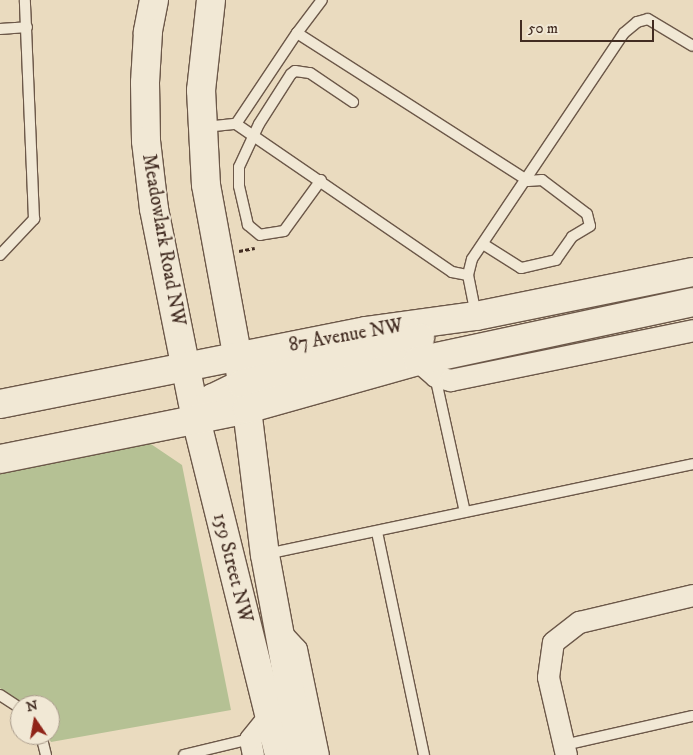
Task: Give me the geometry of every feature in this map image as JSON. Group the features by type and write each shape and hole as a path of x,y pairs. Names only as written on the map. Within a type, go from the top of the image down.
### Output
{"main road":[{"name":"Meadowlark Road NW","path":"154,0 148,32 146,141 154,209 196,419"},
{"path":"211,0 202,70 201,128 206,184 244,397 412,341 476,316"},
{"name":"87 Avenue NW","path":"0,404 365,331 476,316 693,272"},
{"name":"87 Avenue NW","path":"0,459 196,419 244,397 426,368 693,302"},
{"name":"159 Street NW","path":"244,397 265,555 302,755"},
{"name":"159 Street NW","path":"196,419 268,717 279,755"}],"street":[{"name":"87 Avenue NW","path":"426,368 450,380 693,330"},
{"path":"565,750 548,676 554,642 579,622 693,595"},
{"name":"159 Street NW","path":"279,630 296,649 318,755"},
{"path":"251,747 268,717"}],"lane":[{"path":"0,255 34,219 25,0"},
{"path":"236,124 297,33 322,0"},
{"path":"476,316 468,275 469,267 630,26 642,20 655,21 693,46"},
{"path":"0,29 27,27"},
{"path":"297,33 528,181 542,180 587,214 590,226 572,237 556,260 521,268 483,244"},
{"path":"321,180 284,231 260,235 254,232 246,219 238,177 242,159 255,136 259,124 295,71 310,73 353,102"},
{"path":"201,128 236,124 321,180 452,272 468,275"},
{"path":"426,368 465,512"},
{"path":"265,555 693,464"},
{"path":"377,532 424,755"},
{"path":"565,750 693,716"},
{"path":"184,755 251,747"}],"green space":[{"path":"142,438 182,465 231,710 60,740 60,695 10,696 0,688 0,468"}]}
